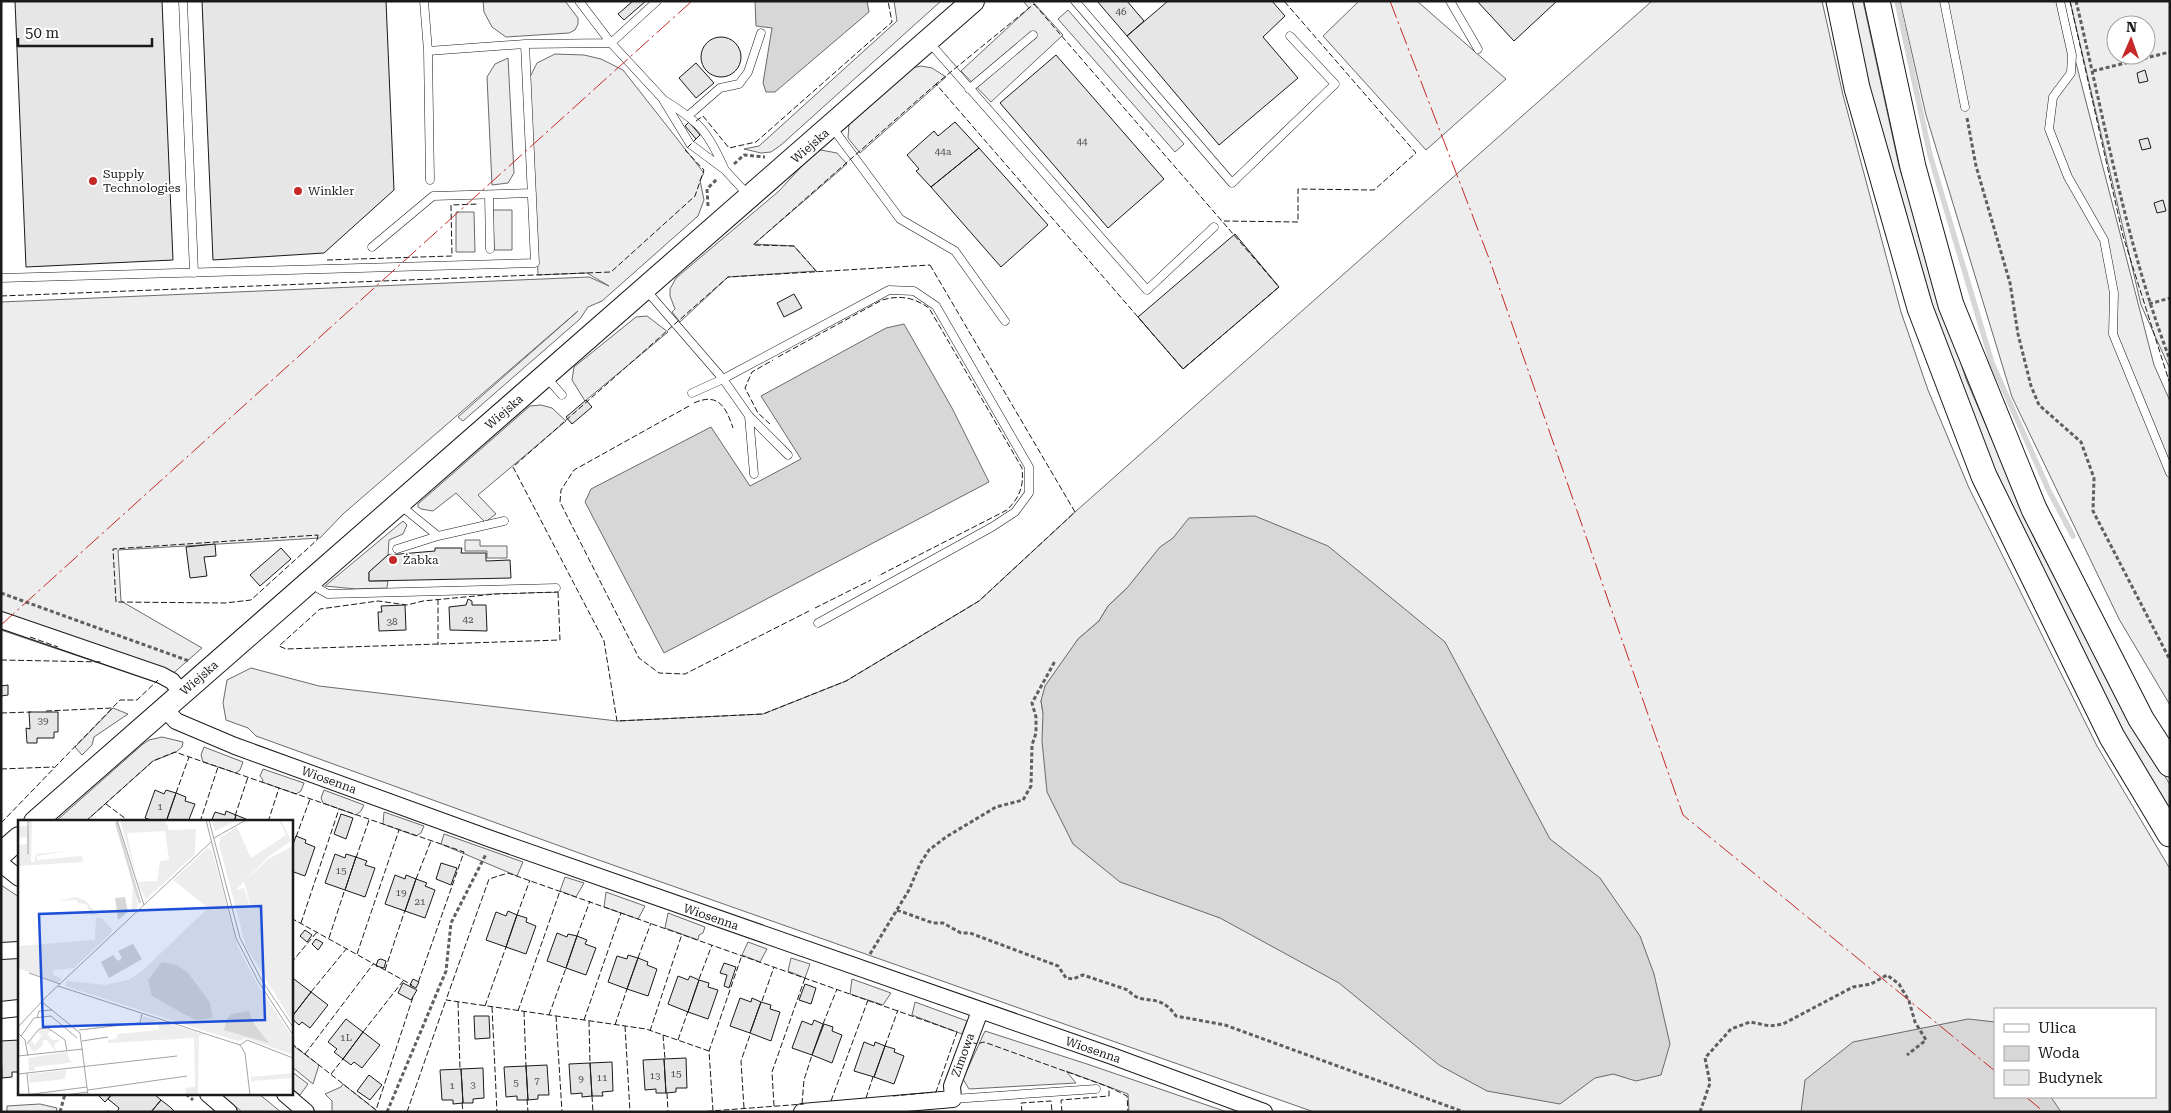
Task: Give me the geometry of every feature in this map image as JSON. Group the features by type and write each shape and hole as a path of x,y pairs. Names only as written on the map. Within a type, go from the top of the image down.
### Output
{"main road":[{"path":"1839,1 1858,88 1920,308 1984,476 2112,737 2170,834"},
{"path":"1877,1 1913,167 1951,305 2034,509 2141,719 2170,764"}],"street":[{"name":"Wiejska","path":"37,820 311,579 646,290 973,1"},
{"path":"1,620 161,675 172,682 182,693"},
{"name":"Wiosenna","path":"164,708 176,721 227,742 491,839 1264,1112"},
{"path":"1,854 18,839"},
{"path":"1,864 18,877"},
{"path":"1,951 18,950"},
{"path":"1,1010 18,1008"},
{"name":"Zimowa","path":"953,1099 952,1086 980,1011"},
{"path":"210,1096 229,1112"},
{"path":"287,1096 306,1112"},
{"path":"802,1112 953,1099"}],"lane":[{"path":"183,1 194,273"},
{"path":"424,1 428,51 430,180"},
{"path":"579,1 611,43 662,98 690,144 725,170 750,198"},
{"path":"428,51 525,44 611,43 657,1"},
{"path":"1076,1 1232,183 1335,84 1290,36"},
{"path":"1450,1 1478,49"},
{"path":"1944,1 1965,107"},
{"path":"2060,1 2072,55 2071,73 2053,98 2049,129 2068,176 2104,240 2114,293 2113,334 2170,473"},
{"path":"689,115 720,88 739,84 748,72 761,33"},
{"path":"969,89 1033,35"},
{"path":"928,40 1147,290 1214,228"},
{"path":"1,278 535,263 525,44"},
{"path":"662,98 689,115 711,139 725,170"},
{"path":"832,127 900,219 956,251 1005,322"},
{"path":"372,247 433,196 532,193"},
{"path":"489,195 490,249"},
{"path":"646,290 723,380 749,416 788,455"},
{"path":"692,393 723,380 889,290 914,291 936,306 1030,467 1029,493 1015,512 992,527 818,623"},
{"path":"546,376 562,395"},
{"path":"749,416 754,474"},
{"path":"398,504 438,536"},
{"path":"397,549 438,536 504,521"},
{"path":"311,579 319,589 328,594 556,588"},
{"path":"953,1099 1096,1088"}],"path":[{"path":"2076,1 2117,186 2149,304 2170,360"},
{"path":"2093,71 2170,52"},
{"path":"1965,107 1976,166 2010,283 2018,334 2031,386 2040,405 2081,442 2094,478 2093,511 2170,660"},
{"path":"2149,304 2170,298"},
{"path":"1,593 194,663"},
{"path":"862,970 872,949 916,878 920,864 929,850 946,837 996,806 1023,800 1031,786 1032,745 1036,733 1036,717 1032,704 1055,661"},
{"path":"386,1112 446,971 451,923 483,864 491,839"},
{"path":"897,910 933,923 943,923 961,933 970,933 1058,966 1066,978 1073,979 1083,975 1128,990 1132,996 1160,1001 1168,1005 1176,1016 1225,1025 1464,1112"},
{"path":"1700,1112 1710,1083 1706,1058 1731,1029 1750,1022 1770,1026 1783,1024 1853,987 1870,984 1887,975 1899,984 1909,1001 1915,1022 1926,1040 1906,1055"},
{"path":"60,1112 64,1096"}],"shaded area":[{"path":"483,1 565,1 578,18 578,24 575,30 569,33 506,37 492,27 484,12"},
{"path":"894,1 941,1 781,145 771,152 761,153 744,149 759,146 897,21"},
{"path":"1023,1 1032,1 1063,35 991,102 961,71 1029,8"},
{"path":"1359,1 1417,1 1506,79 1426,150 1323,36"},
{"path":"1652,1 1822,1 1843,95 1901,312 1928,390 1969,488 2097,746 2170,869 2170,1112 2042,1112 2039,1098 2156,1098 2156,1008 1994,1008 1994,1032 1828,1112 1314,1112 593,858 256,736 248,728 226,720 223,703 227,680 251,668 319,686 617,721 763,714 846,681 979,601 1075,512","holes":["1127,588 1043,713 1041,701 1078,639 1099,621 1108,606"]},
{"path":"1850,1 1863,1 1899,166 1966,379 2036,542 2117,694 2170,785 2170,811 2120,730 2046,585 1955,382 1875,117"},
{"path":"1900,1 2060,1 2154,365 2170,401 2170,705 2119,619 2012,397 1926,115"},
{"path":"2070,1 2170,1 2170,369 2141,305"},
{"path":"1068,10 1184,144 1175,152 1058,19"},
{"path":"555,54 584,55 601,59 623,70 704,173 700,180 704,200 698,216 602,301 588,307 580,319 463,421 458,417 578,311 343,514 320,538 118,550 121,601 202,648 161,684 1,630 1,302 589,277 609,286 587,273 538,275 530,77 537,63"},
{"path":"508,58 514,173 508,183 492,185 487,77 495,64"},
{"path":"921,66 932,68 946,77 860,153 848,138 849,123 911,68"},
{"path":"821,150 837,153 847,164 754,244 794,246 816,271 728,277 680,322 672,312 675,309 670,296 670,289 676,278 779,191 813,154"},
{"path":"493,210 512,210 512,250 494,250"},
{"path":"456,212 474,212 475,252 456,252"},
{"path":"647,316 668,332 585,401 572,380 574,367 636,317"},
{"path":"541,405 552,408 566,421 478,495 496,514 485,522 456,493 433,511 418,507 418,504 530,406"},
{"path":"403,521 407,525 403,534 389,540 388,555 369,572 369,581 388,581 387,588 356,589 325,586"},
{"path":"465,540 480,540 480,546 507,546 507,558 487,558 487,551 465,551"},
{"path":"113,708 128,714 94,737 92,745 82,755 75,747"},
{"path":"162,737 183,742 182,747 176,752 153,761 87,820 57,820 143,744 149,740"},
{"path":"204,747 243,762 240,770 236,773 203,762 201,755"},
{"path":"263,769 304,783 301,791 296,794 262,782 263,780 260,776"},
{"path":"324,790 364,805 356,815 323,803 321,798"},
{"path":"384,812 424,826 421,833 416,836 383,824"},
{"path":"444,834 523,862 517,876 441,844"},
{"path":"565,877 584,883 576,897 560,891"},
{"path":"1,885 18,896 18,1001 1,1002"},
{"path":"606,892 645,906 638,919 604,907"},
{"path":"668,913 705,927 698,940 665,928"},
{"path":"748,942 767,949 760,962 742,955"},
{"path":"791,958 810,964 805,978 788,971"},
{"path":"852,979 891,993 883,1005 850,994"},
{"path":"915,1002 967,1021 962,1034 912,1015"},
{"path":"985,1031 1227,1112 1129,1112 1128,1094 1066,1071 1076,1083 969,1089 963,1079"},
{"path":"292,1045 319,1065 313,1084 292,1067"},
{"path":"292,1072 308,1084 300,1095 292,1089"},
{"path":"343,1084 377,1112 332,1112 332,1101 325,1094 341,1087"},
{"path":"223,1096 261,1096 281,1112 242,1112"},
{"path":"40,1104 57,1108 56,1112 7,1112 7,1106"}],"water":[{"path":"755,1 867,1 869,12 775,92 766,92 763,83 772,28 756,26"},
{"path":"904,324 952,408 989,482 664,653 585,502 591,489 711,427 750,486 801,459 761,396 886,328"},
{"path":"1255,516 1328,546 1445,642 1550,839 1600,878 1640,936 1654,974 1670,1044 1661,1075 1636,1081 1613,1074 1595,1078 1560,1104 1487,1091 1439,1065 1339,983 1220,918 1120,882 1073,844 1047,792 1042,741 1043,713 1041,701 1045,686 1078,639 1099,621 1108,606 1127,588 1160,547 1173,538 1189,518"},
{"path":"1968,1019 1994,1022 1994,1098 2052,1098 2061,1112 1801,1112 1805,1080 1853,1042"}],"building":[{"path":"15,1 162,1 173,260 26,267"},
{"path":"202,1 386,1 394,190 324,253 213,260"},
{"path":"633,1 646,1 624,20 618,14"},
{"path":"1097,1 1127,1 1144,21 1127,36"},
{"path":"1168,1 1272,1 1285,16 1263,37 1298,78 1219,145 1127,36"},
{"path":"1477,1 1557,1 1514,41"},
{"path":"721,37 735,43 741,57 735,71 721,77 707,71 701,57 707,43"},
{"path":"1056,55 1164,179 1108,228 1000,103"},
{"path":"696,63 714,83 696,98 679,78"},
{"path":"2145,70 2148,81 2139,83 2137,73"},
{"path":"689,122 700,135 696,139 685,126"},
{"path":"955,122 979,148 931,187 916,171 919,169 907,155 934,131 938,136"},
{"path":"2148,138 2151,148 2142,150 2139,140"},
{"path":"979,148 1048,225 1001,267 931,187"},
{"path":"2163,200 2166,211 2157,213 2154,203"},
{"path":"1235,234 1279,287 1183,369 1138,317"},
{"path":"794,294 802,308 784,317 777,303"},
{"path":"586,400 592,407 572,424 566,417"},
{"path":"215,544 216,556 204,557 207,576 190,578 186,547"},
{"path":"281,548 291,559 260,586 250,575"},
{"path":"435,548 462,548 461,553 486,553 486,561 510,560 511,578 369,581 369,572 388,555 435,551"},
{"path":"468,599 472,601 472,605 486,605 487,631 450,630 449,607 466,605"},
{"path":"405,605 406,630 379,631 378,612 382,612 381,606"},
{"path":"8,685 8,695 1,696 1,686"},
{"path":"29,712 58,712 58,732 54,732 54,738 37,738 37,743 27,743 26,728 30,729"},
{"path":"155,790 164,794 166,790 176,793 167,820 145,818"},
{"path":"176,793 186,797 185,801 195,804 189,820 167,820"},
{"path":"226,811 236,815 235,820 212,820 215,812 225,815"},
{"path":"341,814 353,818 346,839 334,834"},
{"path":"236,815 246,819 246,820 235,820"},
{"path":"296,836 306,840 305,843 315,847 305,876 292,871 292,847"},
{"path":"335,854 345,858 346,854 356,857 345,890 325,883"},
{"path":"356,857 367,861 365,865 375,868 365,897 345,890"},
{"path":"441,863 457,868 451,885 436,879"},
{"path":"395,875 405,879 406,875 416,879 405,911 385,904"},
{"path":"416,879 427,883 425,886 435,890 425,918 405,911"},
{"path":"508,911 517,915 506,947 486,940 496,912 506,916"},
{"path":"517,915 527,918 526,922 536,926 526,954 506,947"},
{"path":"305,930 312,935 307,942 300,936"},
{"path":"557,933 567,937 568,934 577,936 566,968 547,961"},
{"path":"577,936 587,940 585,944 596,948 586,975 566,968"},
{"path":"316,939 323,943 318,950 312,944"},
{"path":"628,955 638,958 627,989 608,982 617,956 627,959"},
{"path":"638,958 648,962 647,965 657,969 648,996 627,989"},
{"path":"378,960 386,961 384,968 376,966"},
{"path":"724,963 736,967 729,988 724,986 727,975 720,973"},
{"path":"678,976 688,980 690,976 699,980 688,1012 668,1004"},
{"path":"294,979 311,992 292,1017 292,981"},
{"path":"413,979 419,982 416,988 410,985"},
{"path":"699,980 709,983 708,987 718,990 708,1019 688,1012"},
{"path":"403,983 417,990 411,1000 398,993"},
{"path":"805,984 816,988 811,1004 799,1000"},
{"path":"311,992 328,1005 310,1028 302,1022 299,1025 292,1017"},
{"path":"740,998 751,1002 752,998 761,1002 750,1033 730,1026"},
{"path":"761,1002 771,1005 770,1009 780,1012 771,1041 750,1033"},
{"path":"474,1016 489,1016 490,1038 475,1039"},
{"path":"346,1019 363,1032 343,1059 334,1052 337,1049 328,1042"},
{"path":"814,1020 823,1024 812,1055 792,1048 802,1021 812,1025"},
{"path":"824,1024 833,1027 832,1031 842,1035 832,1063 812,1055"},
{"path":"363,1032 380,1045 362,1068 354,1062 351,1065 343,1059"},
{"path":"18,1040 18,1072 12,1072 12,1077 2,1078 1,1041"},
{"path":"864,1042 874,1046 875,1042 885,1046 874,1077 854,1071"},
{"path":"885,1046 895,1049 894,1052 904,1056 894,1084 874,1077"},
{"path":"686,1058 687,1088 676,1088 676,1092 666,1093 664,1059"},
{"path":"664,1059 666,1093 656,1093 656,1089 645,1090 643,1060"},
{"path":"612,1062 613,1091 602,1092 603,1096 592,1096 590,1063"},
{"path":"590,1063 592,1096 582,1097 582,1093 571,1094 569,1064"},
{"path":"547,1065 549,1095 538,1095 538,1099 528,1100 526,1066"},
{"path":"526,1066 528,1100 517,1100 517,1096 506,1097 504,1067"},
{"path":"483,1068 484,1098 473,1099 473,1103 463,1103 461,1069"},
{"path":"461,1069 463,1103 453,1104 453,1100 442,1100 440,1070"},
{"path":"369,1075 382,1085 370,1100 357,1091"},
{"path":"99,1096 110,1096 105,1102"},
{"path":"110,1096 156,1096 161,1100 151,1112 117,1112 119,1108 108,1099"},
{"path":"161,1100 170,1107 175,1112 151,1112"}],"waterway":[{"path":"1897,1 1930,155 1992,363 2049,491 2073,536"}],"fence":[{"path":"696,121 703,116 729,148 756,142 892,22 888,1"},
{"path":"1224,221 1298,222 1298,189 1374,190 1416,153 1284,1"},
{"path":"2070,1 2123,236 2170,384"},
{"path":"1034,4 1279,287 1183,369 936,84 1034,4"},
{"path":"817,272 794,246 753,245 936,84"},
{"path":"1,296 611,272 695,196 704,170 685,150 696,139"},
{"path":"327,260 452,256 451,205 479,204"},
{"path":"930,265 1075,512 979,601 846,681 763,714 617,721 604,641 513,467 728,277 930,265"},
{"path":"778,357 882,300 901,297 917,301 929,308 1022,468 1020,491 1007,510 878,576"},
{"path":"770,424 758,413 745,388 752,372 773,360"},
{"path":"694,403 709,399 720,404 724,408 733,428"},
{"path":"689,406 574,470 561,490 560,502 639,658 659,673 685,674 809,611"},
{"path":"318,535 317,540 251,600 225,603 116,602 113,549 318,535"},
{"path":"815,608 871,580"},
{"path":"558,592 560,640 286,649 279,646 320,609 378,601 407,605 423,601 496,594 558,592"},
{"path":"438,599 438,645"},
{"path":"30,637 58,647"},
{"path":"1,660 103,662"},
{"path":"1,823 120,700 137,700 158,680"},
{"path":"46,711 113,708"},
{"path":"1,713 31,712"},
{"path":"87,820 153,761 175,752 464,852 418,983"},
{"path":"176,793 189,757"},
{"path":"1,769 54,767"},
{"path":"201,820 218,767"},
{"path":"235,816 248,777"},
{"path":"269,820 279,788"},
{"path":"296,837 310,799"},
{"path":"106,804 127,820"},
{"path":"301,923 339,809"},
{"path":"356,858 369,820"},
{"path":"357,954 399,830"},
{"path":"416,879 431,841"},
{"path":"709,1051 646,1029 446,1000 489,879 508,873 957,1032 936,1092 893,1096"},
{"path":"517,915 530,880"},
{"path":"329,938 345,889"},
{"path":"518,1011 560,891"},
{"path":"577,936 590,901"},
{"path":"385,970 405,910"},
{"path":"584,1020 621,913"},
{"path":"292,919 412,985"},
{"path":"638,958 651,923"},
{"path":"292,962 317,932"},
{"path":"650,1031 682,934"},
{"path":"699,979 712,945"},
{"path":"485,1006 506,947"},
{"path":"311,992 347,948"},
{"path":"713,1111 709,1051 742,955"},
{"path":"305,1054 374,963"},
{"path":"762,1001 774,967"},
{"path":"549,1015 566,968"},
{"path":"774,1106 772,1072 805,978"},
{"path":"363,1032 403,981"},
{"path":"615,1025 627,989"},
{"path":"823,1024 837,989"},
{"path":"292,1044 376,1110 413,997"},
{"path":"407,1112 446,1000"},
{"path":"831,1101 868,1000"},
{"path":"458,1002 460,1070"},
{"path":"492,1007 497,1112"},
{"path":"885,1046 898,1010"},
{"path":"524,1011 526,1067"},
{"path":"678,1040 688,1011"},
{"path":"556,1016 562,1112"},
{"path":"589,1021 590,1063"},
{"path":"625,1026 630,1112"},
{"path":"663,1035 665,1059"},
{"path":"744,1108 741,1061 750,1035"},
{"path":"971,1042 977,1044 984,1042 1109,1087"},
{"path":"802,1104 804,1080 812,1055"},
{"path":"331,1074 343,1059"},
{"path":"866,1098 873,1077"},
{"path":"1062,1112 1061,1100 1109,1096 1109,1087 1127,1096 1128,1112"},
{"path":"667,1093 668,1112"},
{"path":"592,1096 593,1112"},
{"path":"527,1099 528,1112"},
{"path":"1022,1112 1021,1103 1051,1101 1052,1112"},
{"path":"462,1103 463,1112"},
{"path":"698,1112 804,1104"}],"power":[{"path":"1,625 692,1"},
{"path":"1390,1 1490,261 1683,815 1994,1070"},
{"path":"2027,1098 2044,1112"}],"place":[{"name":"Supply Technologies","path":"93,181"},
{"name":"Winkler","path":"298,191"},
{"name":"Żabka","path":"393,560"}]}
